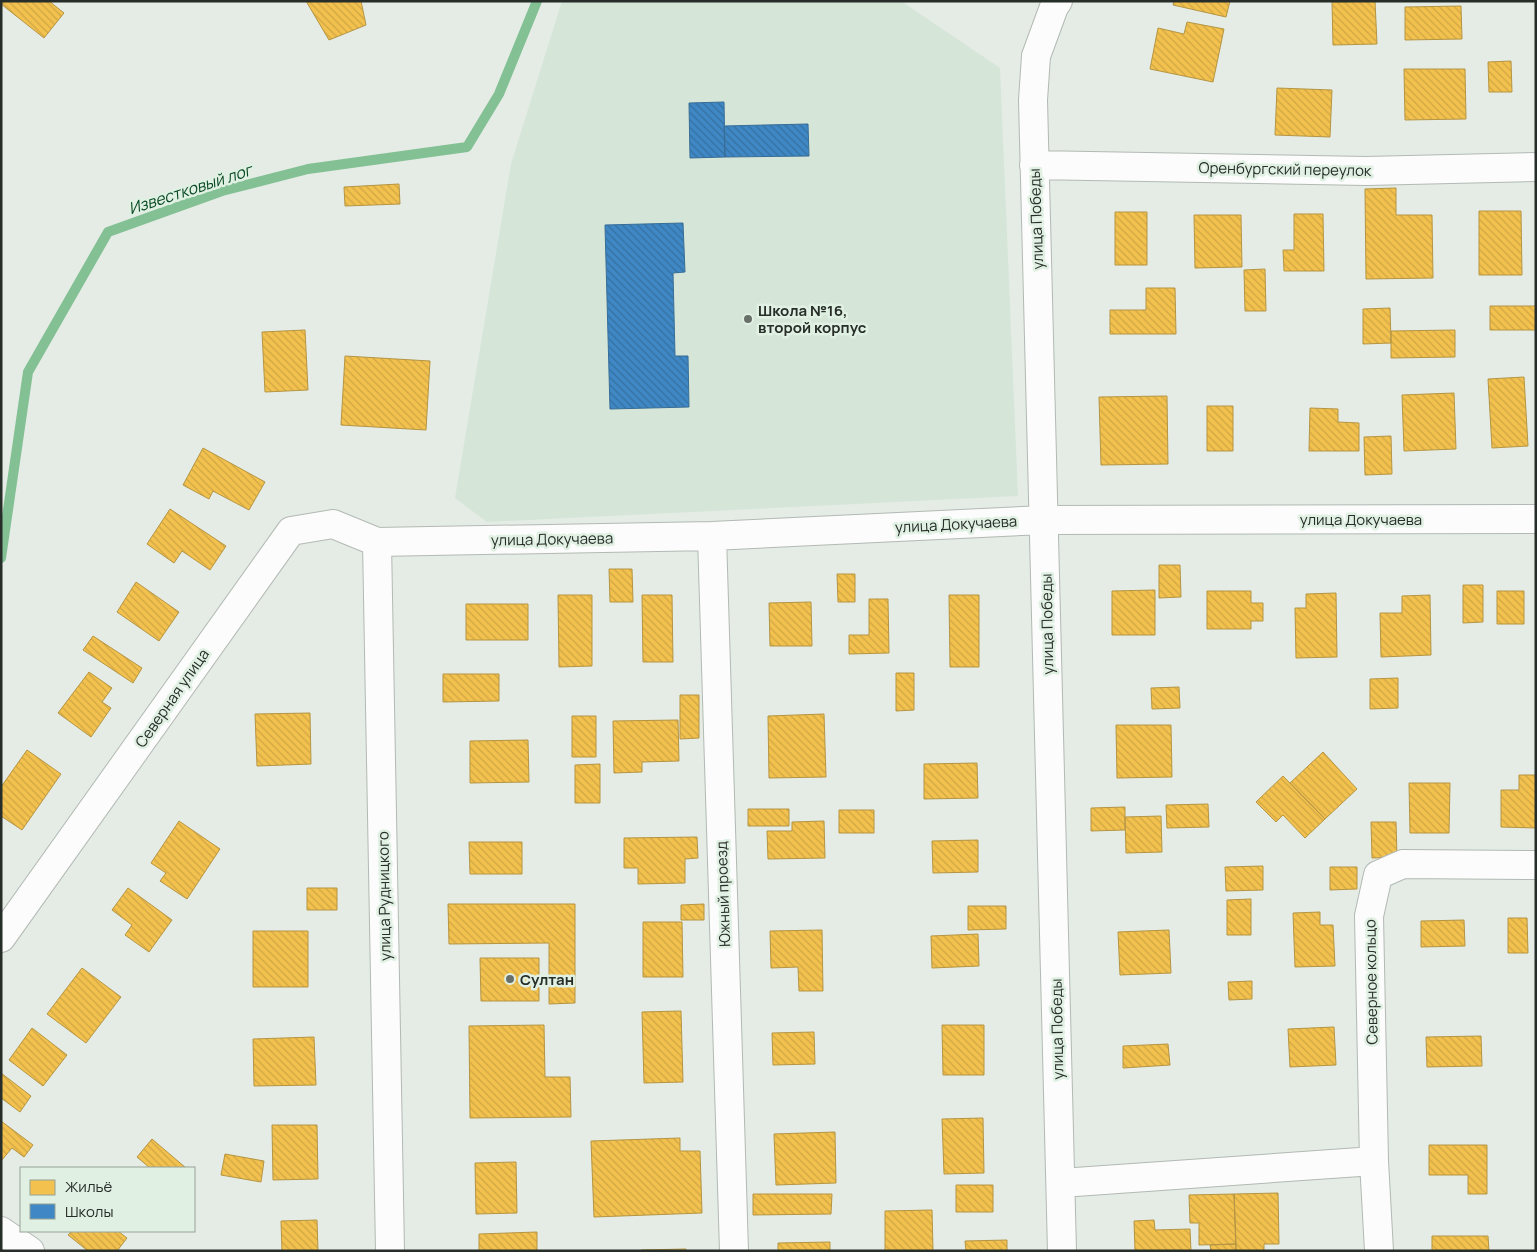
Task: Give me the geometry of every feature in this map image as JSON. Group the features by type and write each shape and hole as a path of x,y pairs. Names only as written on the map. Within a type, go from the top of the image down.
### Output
{"street":[{"name":"улица Победы","path":"1058,1 1036,56 1033,100 1062,1251"},
{"name":"Оренбургский переулок","path":"1034,165 1366,171 1536,167"},
{"name":"улица Докучаева","path":"377,542 712,536 1044,520 1536,518"},
{"name":"Северная улица","path":"1,938 291,531 333,524 377,542"},
{"name":"Южный проезд","path":"712,536 734,1251"},
{"name":"улица Рудницкого","path":"377,542 390,1251"},
{"name":"Северное кольцо","path":"1379,1251 1374,1161 1369,916 1378,875 1403,864 1536,865"},
{"path":"1061,1182 1374,1161"},
{"path":"1,1231 30,1251"}],"shaded area":[{"name":"Школа №16, второй корпус","path":"562,1 901,1 1000,68 1018,496 487,522 455,498 511,164"}],"building: Жильё":[{"path":"1,1 49,1 64,13 44,38 1,4"},
{"path":"306,1 361,1 366,25 329,40"},
{"path":"1174,1 1230,1 1226,17 1173,5"},
{"path":"1375,1 1377,44 1333,45 1332,2"},
{"path":"1461,6 1462,39 1405,40 1405,7"},
{"path":"1187,22 1224,29 1213,82 1150,69 1158,28 1184,34"},
{"path":"1511,61 1512,92 1489,92 1488,62"},
{"path":"1404,69 1465,69 1466,119 1405,120"},
{"path":"1277,88 1332,90 1330,137 1275,135"},
{"path":"399,184 400,204 345,206 344,187"},
{"path":"1396,188 1396,215 1432,215 1433,278 1366,279 1365,189"},
{"path":"1479,211 1521,211 1522,275 1479,275"},
{"path":"1115,212 1147,212 1147,265 1115,265"},
{"path":"1294,214 1323,214 1324,271 1284,271 1283,250 1294,250"},
{"path":"1194,215 1241,215 1242,267 1195,268"},
{"path":"1265,269 1266,311 1245,311 1244,270"},
{"path":"1146,288 1175,288 1176,334 1110,334 1110,310 1146,310"},
{"path":"1490,306 1536,306 1536,330 1490,330"},
{"path":"1390,308 1391,343 1363,344 1363,309"},
{"path":"305,330 308,390 265,392 262,332"},
{"path":"1455,330 1455,357 1391,358 1391,331"},
{"path":"345,356 430,361 426,430 341,425"},
{"path":"1524,377 1528,446 1492,448 1488,379"},
{"path":"1454,393 1456,449 1404,451 1402,395"},
{"path":"1167,396 1168,464 1101,465 1099,397"},
{"path":"1207,406 1233,406 1233,451 1207,451"},
{"path":"1310,408 1338,409 1338,422 1359,423 1359,451 1309,451"},
{"path":"1391,436 1392,474 1365,475 1364,437"},
{"path":"203,448 265,482 249,510 213,491 209,499 183,485"},
{"path":"170,509 226,546 210,570 182,551 174,563 147,544"},
{"path":"1159,565 1180,565 1181,597 1159,598"},
{"path":"609,569 632,569 633,602 610,602"},
{"path":"837,574 855,574 855,602 838,602"},
{"path":"136,582 179,612 159,641 117,612"},
{"path":"1463,585 1483,585 1483,622 1463,623"},
{"path":"1155,590 1155,635 1112,635 1112,591"},
{"path":"1207,591 1251,591 1251,603 1263,603 1263,621 1251,621 1251,629 1207,629"},
{"path":"1497,591 1524,591 1524,624 1497,624"},
{"path":"1336,593 1337,657 1296,658 1295,608 1306,608 1306,594"},
{"path":"558,595 592,595 592,666 559,667"},
{"path":"642,595 672,595 673,662 643,662"},
{"path":"949,595 979,595 979,667 950,667"},
{"path":"1430,595 1431,655 1381,657 1380,613 1402,613 1402,596"},
{"path":"869,599 888,599 889,653 849,654 849,635 869,635"},
{"path":"811,602 812,646 770,646 769,603"},
{"path":"466,604 528,604 528,640 466,640"},
{"path":"93,636 142,668 133,683 83,650"},
{"path":"89,672 112,688 102,702 111,708 91,737 58,713"},
{"path":"896,673 914,673 914,710 896,711"},
{"path":"443,674 499,674 499,701 443,702"},
{"path":"1398,678 1398,708 1370,709 1370,679"},
{"path":"1179,687 1180,708 1152,709 1151,688"},
{"path":"680,695 699,695 699,738 680,739"},
{"path":"310,713 311,764 257,766 255,714"},
{"path":"824,714 826,777 769,778 768,716"},
{"path":"572,716 596,716 596,757 572,757"},
{"path":"678,720 679,761 642,762 642,772 614,773 613,721"},
{"path":"1116,725 1171,725 1172,777 1117,778"},
{"path":"528,740 529,782 470,783 470,741"},
{"path":"27,750 61,774 22,830 1,816 1,787"},
{"path":"1323,752 1357,789 1325,819 1290,783"},
{"path":"977,763 978,798 924,799 924,764"},
{"path":"600,764 600,803 575,803 575,765"},
{"path":"1519,775 1536,775 1536,828 1501,827 1501,790 1519,790"},
{"path":"1283,776 1325,819 1305,838 1283,815 1276,822 1256,802"},
{"path":"1409,783 1450,783 1449,833 1410,833"},
{"path":"1208,804 1209,827 1167,828 1166,805"},
{"path":"1125,807 1125,830 1091,831 1091,808"},
{"path":"748,809 789,809 789,826 748,826"},
{"path":"839,810 874,810 874,833 839,833"},
{"path":"1161,816 1162,852 1126,853 1125,817"},
{"path":"179,821 220,849 187,899 160,881 166,873 151,863"},
{"path":"824,821 825,858 768,859 767,831 792,831 792,822"},
{"path":"1371,822 1396,822 1397,857 1372,858"},
{"path":"697,837 698,858 685,859 685,883 638,884 638,868 624,868 624,838"},
{"path":"978,840 978,872 933,873 932,841"},
{"path":"469,842 522,842 522,874 470,874"},
{"path":"1263,866 1263,890 1226,891 1225,867"},
{"path":"1330,867 1357,867 1357,889 1330,890"},
{"path":"128,888 172,920 149,952 125,935 132,925 112,910"},
{"path":"307,888 337,888 337,910 307,910"},
{"path":"1251,899 1251,935 1227,935 1227,900"},
{"path":"448,904 575,904 575,1003 549,1004 549,943 449,944"},
{"path":"704,904 704,920 681,920 681,905"},
{"path":"968,906 1006,906 1006,929 968,930"},
{"path":"1320,912 1320,925 1333,925 1335,966 1295,967 1293,913"},
{"path":"1508,918 1527,918 1528,953 1508,953"},
{"path":"1464,920 1465,946 1421,947 1421,921"},
{"path":"643,922 682,922 683,977 643,977"},
{"path":"822,930 823,991 799,991 798,967 771,968 770,931"},
{"path":"1169,930 1171,973 1120,975 1118,932"},
{"path":"253,931 308,931 308,987 253,987"},
{"path":"978,934 979,966 932,968 931,936"},
{"name":"Султан","path":"480,958 539,958 539,1001 481,1001"},
{"path":"82,968 121,997 86,1043 47,1014"},
{"path":"1252,981 1252,999 1229,1000 1228,982"},
{"path":"681,1011 683,1082 644,1083 642,1012"},
{"path":"544,1025 545,1077 570,1077 571,1117 470,1118 469,1026"},
{"path":"942,1025 984,1025 984,1075 943,1075"},
{"path":"1334,1027 1336,1065 1290,1067 1288,1029"},
{"path":"32,1028 67,1055 43,1086 9,1060"},
{"path":"814,1032 815,1064 773,1065 772,1033"},
{"path":"1481,1036 1482,1066 1427,1067 1426,1037"},
{"path":"314,1037 316,1085 254,1086 253,1039"},
{"path":"1168,1044 1170,1065 1123,1068 1123,1046"},
{"path":"1,1073 31,1096 20,1112 1,1098"},
{"path":"983,1118 984,1173 944,1174 942,1119"},
{"path":"1,1121 33,1145 24,1157 12,1148 1,1161"},
{"path":"272,1125 317,1125 318,1179 273,1180"},
{"path":"835,1132 836,1183 776,1185 774,1134"},
{"path":"680,1138 680,1151 700,1151 702,1213 594,1217 591,1141"},
{"path":"152,1139 185,1167 149,1167 137,1157"},
{"path":"1429,1145 1487,1145 1487,1194 1468,1194 1468,1175 1429,1175"},
{"path":"225,1154 264,1161 261,1182 221,1175"},
{"path":"516,1162 517,1213 476,1214 475,1163"},
{"path":"956,1185 993,1185 993,1212 956,1212"},
{"path":"1278,1193 1279,1244 1264,1244 1264,1251 1236,1251 1234,1194"},
{"path":"753,1194 832,1194 831,1214 753,1215"},
{"path":"1234,1194 1236,1244 1199,1245 1199,1223 1190,1223 1189,1195"},
{"path":"932,1210 933,1251 885,1251 885,1211"},
{"path":"317,1220 318,1251 282,1251 281,1221"},
{"path":"1154,1220 1155,1230 1190,1229 1191,1251 1135,1251 1134,1221"},
{"path":"71,1232 119,1232 127,1238 117,1251 88,1251 68,1235"},
{"path":"537,1232 537,1251 479,1251 479,1234"},
{"path":"1432,1236 1488,1236 1489,1251 1432,1251"},
{"path":"1007,1240 1007,1251 966,1251 965,1241"},
{"path":"830,1242 830,1251 778,1251 778,1243"},
{"path":"1236,1244 1236,1251 1211,1251 1210,1245"},
{"path":"686,1249 686,1251 641,1251 641,1250"}],"building: Школы":[{"path":"724,102 725,157 690,158 689,103"},
{"path":"808,124 809,156 725,157 724,126"},
{"path":"683,223 685,272 673,273 675,356 688,356 689,407 610,409 605,225"}],"waterway":[{"name":"Известковый лог","path":"1,558 28,372 108,232 222,191 308,169 467,147 499,94 537,1"}],"place":[{"name":"Школа №16, второй корпус","path":"748,319"},
{"name":"Султан","path":"510,979"}]}
